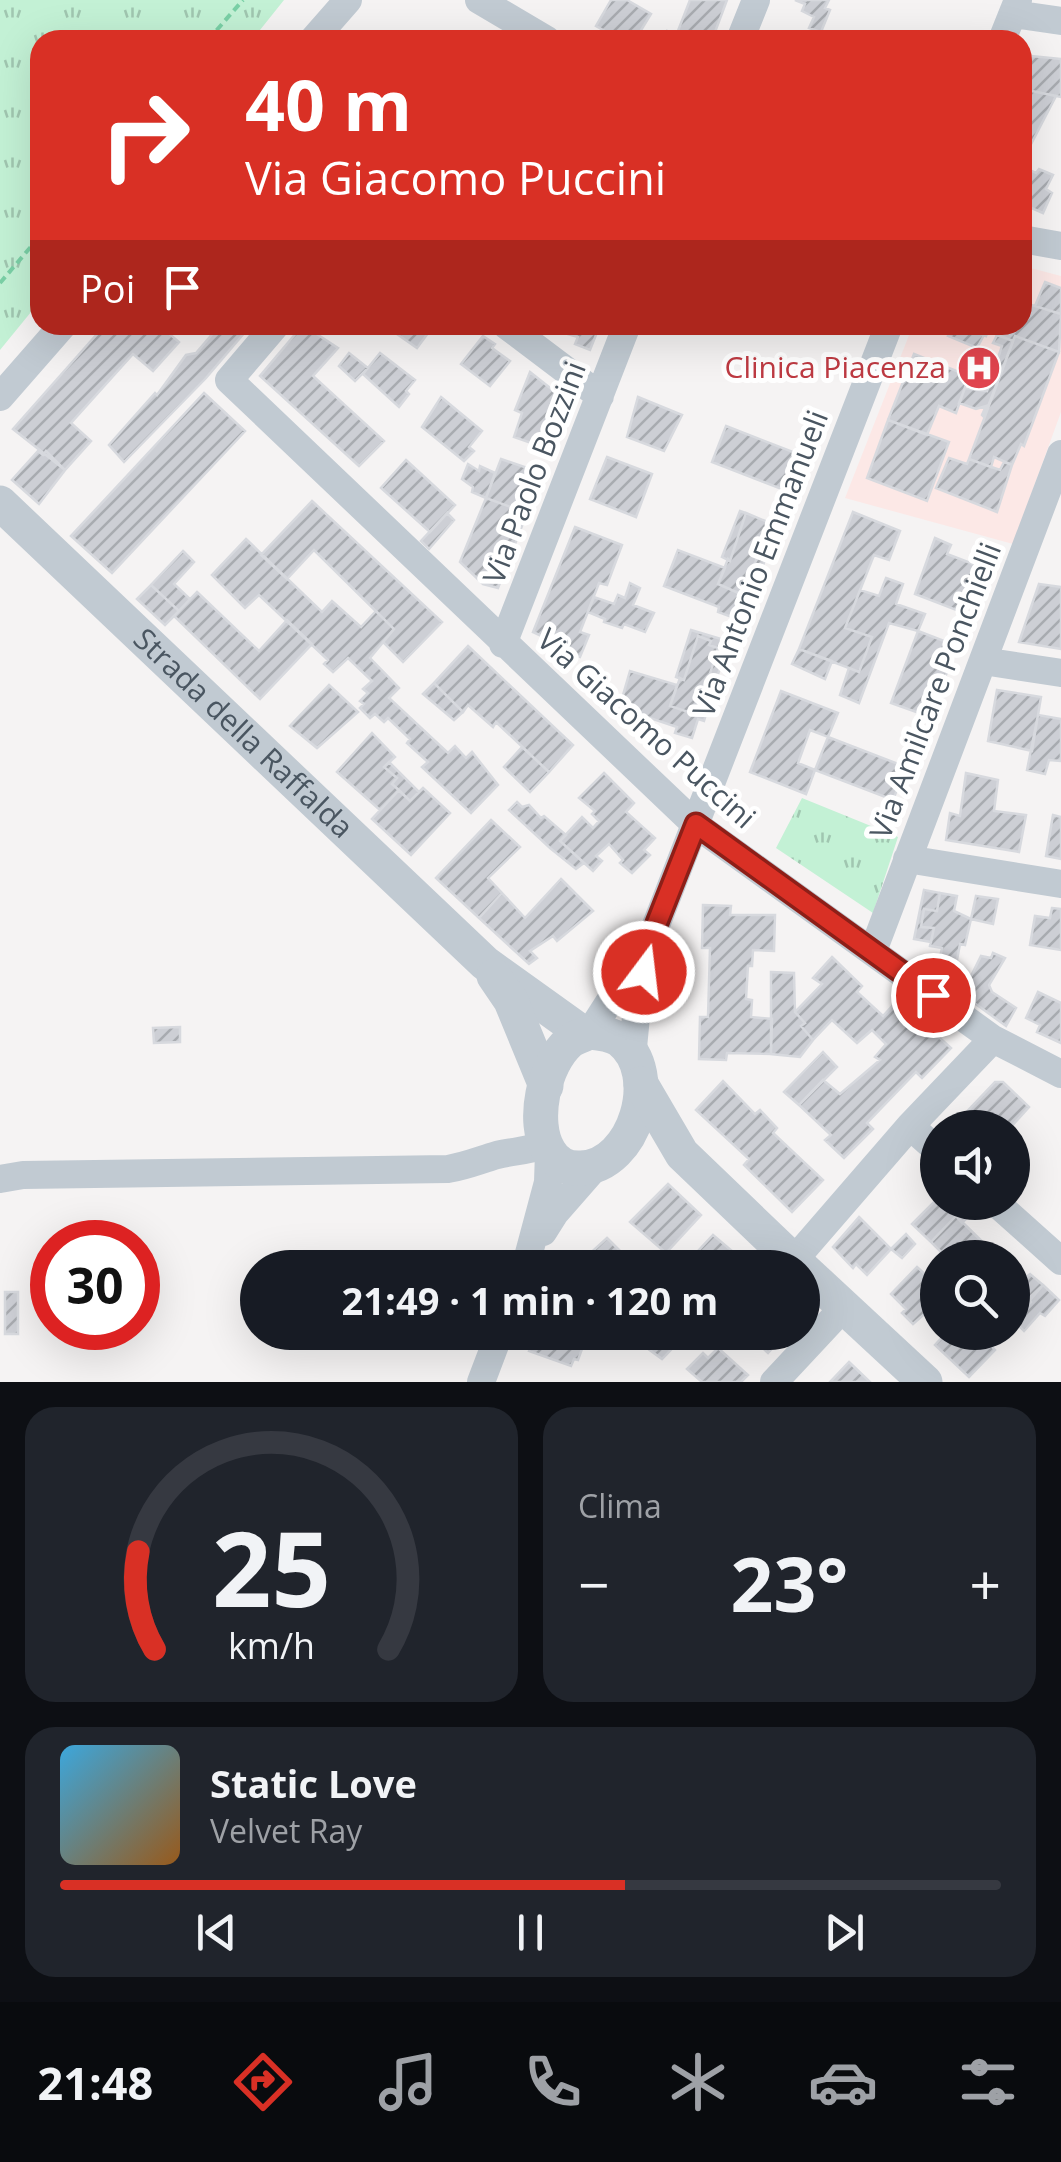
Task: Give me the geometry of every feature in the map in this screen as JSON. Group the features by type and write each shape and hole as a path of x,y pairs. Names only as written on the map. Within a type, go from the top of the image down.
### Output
{"street":[{"path":"322,30 348,0"},
{"path":"479,0 531,30"},
{"path":"744,30 756,0"},
{"path":"1011,18 1061,22"},
{"path":"1032,241 1061,246"},
{"path":"0,397 54,335"},
{"name":"Via Giacomo Puccini","path":"267,335 229,380 696,824 993,1039 1061,1074"},
{"path":"519,335 600,396"},
{"name":"Via Paolo Bozzini","path":"503,644 623,335"},
{"name":"Via Antonio Emmanueli","path":"636,1071 636,1006 651,938 885,335"},
{"name":"Via Amilcare Ponchielli","path":"873,951 1059,463"},
{"name":"Strada della Raffalda","path":"0,504 485,963 587,1033 619,1040 682,1154 783,1250"},
{"path":"984,660 1061,673"},
{"path":"907,859 1061,884"},
{"name":"Via Antonio Emmanueli","path":"587,1033 651,938"},
{"name":"Strada della Raffalda","path":"485,963 511,1002 544,1096 548,1148"},
{"path":"497,1155 544,1096 556,1058 568,1043 587,1033"},
{"path":"811,1250 910,1126 993,1039"},
{"path":"533,1250 554,1213 609,1156 634,1122 640,1104 636,1071"},
{"path":"910,1126 920,1135"},
{"path":"548,1148 560,1164 574,1169 609,1156 682,1154"},
{"path":"0,1179 23,1175 448,1169 470,1166 497,1155 548,1148"},
{"path":"530,1250 548,1182 548,1148"},
{"path":"1015,1220 1061,1262"},
{"name":"Strada della Raffalda","path":"820,1285 925,1382"},
{"path":"774,1382 844,1307"},
{"path":"480,1382 493,1350"}],"path":[{"path":"217,30 243,0"},
{"path":"0,283 30,248"}],"shaded area":[{"name":"Clinica Piacenza","path":"1032,268 1061,276 1061,412 1013,544 845,498 909,335 1032,335"}],"green space":[{"path":"0,0 284,0 260,30 30,30 30,313 0,350"},
{"path":"802,798 898,837 873,913 776,848"}],"building":[{"path":"611,0 627,0 651,14 641,30 603,30 596,26"},
{"path":"690,0 727,0 716,30 678,30"},
{"path":"795,0 829,0 825,8 830,10 822,30 809,28 814,17 802,11 805,4"},
{"path":"1032,56 1061,59 1061,97 1032,91"},
{"path":"1032,91 1056,96 1032,142"},
{"path":"1039,169 1053,175 1046,189 1052,193 1043,213 1032,208 1032,171 1036,173"},
{"path":"1045,282 1061,288 1061,314 1035,306"},
{"name":"Clinica Piacenza","path":"1032,305 1061,314 1059,352 1015,336 1013,341 998,335 1032,335"},
{"path":"96,335 171,335 179,342 153,371 133,354 71,423 91,441 65,470 13,429"},
{"path":"211,335 243,335 124,462 109,445 157,395 186,355 196,353"},
{"path":"295,335 318,335 338,348 313,376 384,441 359,466 260,376"},
{"path":"398,335 427,335 417,348"},
{"path":"571,335 596,335 590,350 575,344 578,337"},
{"path":"949,335 984,335 977,348"},
{"path":"997,335 1013,341 984,417 986,406 976,409 959,403 965,388 987,391 1002,346 993,343"},
{"path":"483,336 510,361 490,386 461,364"},
{"path":"1015,336 1059,352 1024,446 1021,444 1012,465 994,457 991,467 969,459"},
{"path":"349,353 368,368 355,381 339,366"},
{"path":"380,353 415,380 399,407 363,374"},
{"path":"914,354 969,376 956,413 939,406 927,435 888,420"},
{"path":"530,372 569,403 551,450 514,437 522,413 515,410"},
{"path":"204,393 245,431 112,573 71,536"},
{"path":"441,397 482,431 469,447 474,451 464,461 422,427"},
{"path":"638,397 682,415 664,451 627,437"},
{"path":"888,420 949,442 927,501 867,478"},
{"path":"726,426 811,459 797,495 712,462"},
{"path":"38,451 43,455 46,451 65,470 39,504 12,480"},
{"path":"607,457 652,474 636,517 590,499"},
{"path":"949,458 967,464 969,459 1000,470 1004,462 1012,465 997,512 936,488"},
{"path":"501,459 542,473 527,513 486,498"},
{"path":"406,460 455,505 430,532 381,488"},
{"path":"468,464 479,471 480,466 495,473 486,498 472,492 473,487 462,479"},
{"path":"486,498 527,513 498,588 483,584 460,562"},
{"path":"312,501 442,622 403,662 383,642 394,629 314,550 287,579 261,555"},
{"path":"740,511 746,513 730,561 722,557"},
{"path":"853,512 900,531 889,560 874,555 845,628 872,637 859,672 799,649"},
{"path":"447,513 454,520 429,549 421,541"},
{"path":"746,513 770,523 743,595 718,584"},
{"path":"770,523 778,525 750,600 745,598 737,619 718,612 719,607 664,586 678,550 725,568 718,584 743,595"},
{"path":"575,527 622,545 607,585 599,583 580,632 589,635 580,657 547,645 548,639 533,632"},
{"path":"935,538 951,545 947,554 981,567 964,613 915,594"},
{"path":"246,539 322,612 332,601 361,627 376,611 394,629 370,658 399,688 389,698 448,753 455,746 466,758 472,752 498,785 471,813 422,767 428,762 388,718 384,722 375,714 370,718 360,708 364,704 360,701 368,693 363,689 372,681 348,658 333,672 324,664 328,660 259,595 245,608 212,575"},
{"path":"183,551 194,562 174,584 190,599 179,611 151,585"},
{"path":"886,578 903,584 896,604 925,614 918,631 889,623 859,703 840,695 849,668 859,672 872,637 845,628 860,590 879,596"},
{"path":"630,583 640,588 633,605 654,613 645,632 604,622 605,619 588,612 594,597 614,604 618,595 625,598"},
{"path":"1039,584 1061,587 1061,649 1019,642"},
{"path":"151,585 179,611 165,625 137,599"},
{"path":"197,592 259,651 287,620 312,644 260,699 174,616"},
{"path":"691,630 728,641 704,721 698,719 692,738 675,733 677,727 629,711 631,705 621,702 630,671 677,685 670,706 697,715 718,648 698,636 684,680 676,677"},
{"path":"918,631 957,646 930,717 891,703"},
{"path":"698,636 718,648 697,715 670,706 680,678 684,680"},
{"path":"468,646 573,745 549,772 496,722 493,727 468,705 463,712 434,683"},
{"path":"799,649 832,661 825,679 792,664"},
{"path":"434,683 463,712 454,720 423,694"},
{"path":"329,685 358,712 317,748 290,726"},
{"path":"997,690 1041,697 1032,751 988,741"},
{"path":"781,691 838,713 828,737 810,730 798,763 815,770 806,794 750,772"},
{"path":"1038,715 1061,719 1061,761 1049,760 1045,774 1027,770"},
{"path":"372,733 395,757 384,767 397,778 392,784 399,790 380,810 337,772"},
{"path":"828,737 906,767 893,800 815,770"},
{"path":"522,747 549,772 530,792 504,767"},
{"path":"389,762 419,792 410,801 392,784 397,778 384,767"},
{"path":"604,773 634,803 626,812 655,838 644,850 650,855 632,873 620,863 623,860 609,844 596,856 602,861 593,871 560,841 582,817 593,828 599,821 592,814 595,811 579,798"},
{"path":"966,773 998,780 994,811 1026,815 1019,852 946,840 950,813 960,816"},
{"path":"423,788 450,813 411,855 372,819 399,790 410,801"},
{"path":"517,802 522,807 529,805 566,835 560,841 584,863 576,869 550,848 509,810"},
{"path":"1053,815 1061,817 1061,859 1046,856"},
{"path":"491,820 520,847 488,878 502,893 479,918 436,878"},
{"path":"561,879 593,911 557,941 553,936 530,951 537,958 529,964 479,918 502,893 525,918"},
{"path":"924,890 940,893 937,911 924,909 921,927 934,928 931,942 914,939"},
{"path":"940,893 957,896 954,911 971,919 957,960 940,957 942,948 930,946 934,928 921,927 924,909 937,911"},
{"path":"976,896 998,899 993,924 971,919"},
{"path":"703,905 731,906 730,915 775,915 774,951 753,950 746,999 752,1000 751,1017 772,1019 771,1054 727,1053 726,1060 699,1059 700,1017 708,1017 710,948 702,948"},
{"path":"1052,908 1061,909 1061,950 1030,945 1035,916 1050,918"},
{"path":"993,953 1005,958 989,985 992,992 1016,1008 1006,1026 962,994 981,956 991,958"},
{"path":"832,957 862,986 857,992 883,1016 894,1004 926,1034 931,1030 951,1048 922,1078 916,1072 867,1123 873,1129 844,1158 825,1140 831,1135 799,1105 823,1080 840,1094 880,1060 875,1057 886,1044 872,1030 857,1043 832,1020 813,1040 801,1026 805,1023 795,1012 822,984 813,978"},
{"path":"771,972 794,973 795,1012 813,1040 800,1057 771,1054"},
{"path":"1038,992 1061,1003 1061,1043 1037,1032 1040,1025 1026,1018"},
{"path":"180,1027 180,1042 154,1043 153,1028"},
{"path":"823,1052 837,1067 799,1105 784,1092"},
{"path":"723,1081 755,1114 760,1110 777,1128 773,1133 823,1180 792,1212 744,1165 749,1159 696,1110"},
{"path":"995,1082 1003,1082 1029,1107 1026,1110 969,1110"},
{"path":"668,1184 701,1215 669,1250 663,1250 630,1222"},
{"path":"920,1216 920,1220 952,1220 933,1240 912,1224"},
{"path":"859,1217 891,1249 867,1275 856,1264 853,1268 833,1247"},
{"path":"952,1220 960,1220 981,1240 933,1240"},
{"path":"906,1234 915,1244 902,1258 891,1249"},
{"path":"713,1235 731,1250 699,1250"},
{"path":"607,1238 619,1250 594,1250"},
{"path":"917,1267 920,1270 920,1318 913,1324 902,1313 906,1309 891,1294"},
{"path":"1030,1274 1043,1285 1030,1297"},
{"path":"1043,1285 1059,1300 1045,1316 1040,1313 1030,1324 1030,1300"},
{"path":"5,1292 18,1292 18,1334 5,1334"},
{"path":"529,1350 582,1350 571,1366"},
{"path":"650,1350 671,1350 662,1359"},
{"path":"720,1350 748,1375 741,1382 702,1382 687,1369 703,1353 708,1358"},
{"path":"940,1350 995,1350 969,1377"},
{"path":"849,1362 870,1382 830,1382"}],"place":[{"name":"Clinica Piacenza","path":"979,368"}],"route":[{"path":"644,972 651,938 696,824 933,995"}]}
